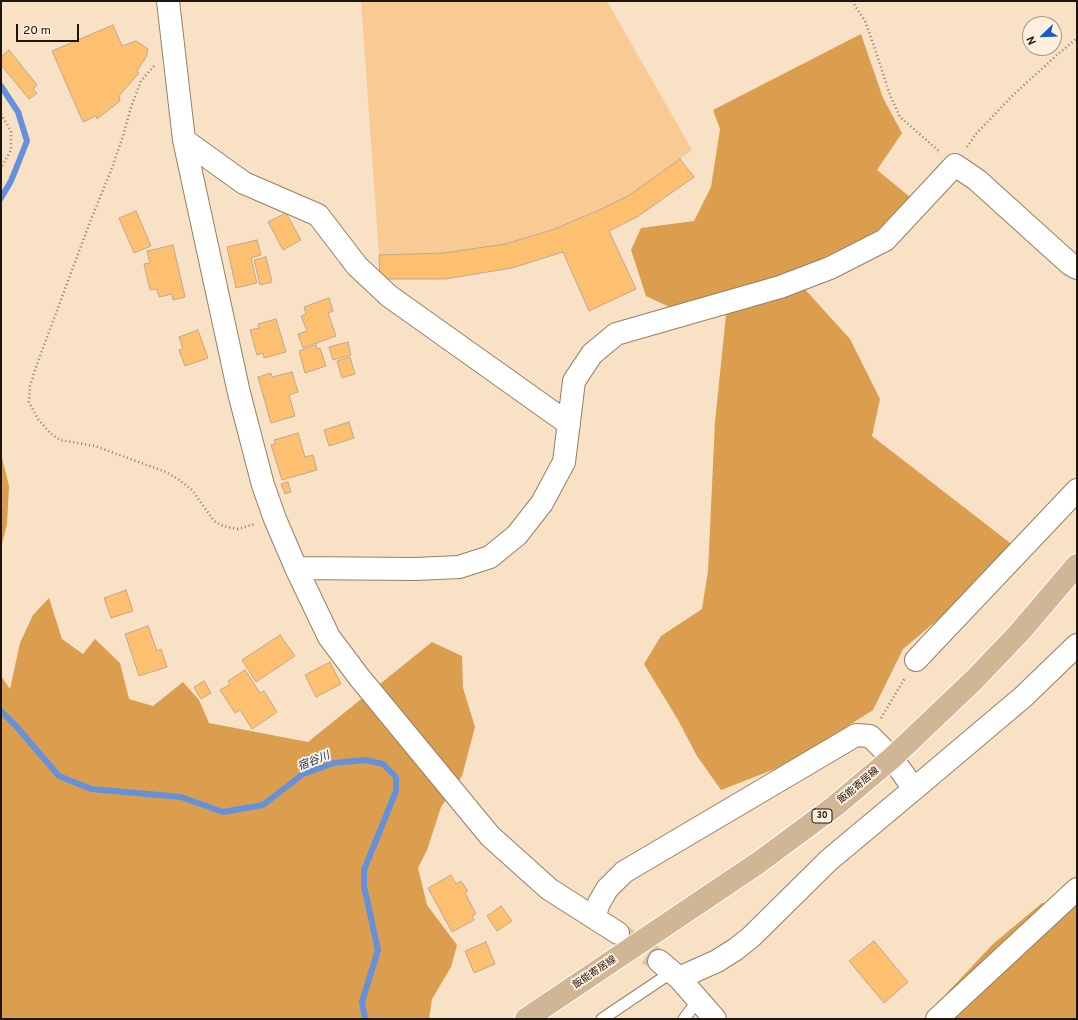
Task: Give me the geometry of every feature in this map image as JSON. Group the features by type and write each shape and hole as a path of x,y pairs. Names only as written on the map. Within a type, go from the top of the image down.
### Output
{"main road":[{"name":"飯能寄居線","path":"526,1019 758,863 835,806 892,758 974,680 1019,633 1077,564"}],"street":[{"path":"168,1 184,140 239,392 263,485 275,519 296,568 329,637 359,677 490,836 549,889 618,933"},
{"path":"184,140 244,183 318,215 357,266 389,296 569,424"},
{"path":"296,568 414,569 459,567 490,557 516,535 542,503 564,462 574,381 592,354 616,334 780,287 830,268 886,240 955,165 977,180 1070,264 1077,268"},
{"path":"916,660 1077,490"},
{"path":"670,971 717,961 751,937 829,860 1023,697 1077,645"},
{"path":"594,917 599,903 607,889 624,872 856,735 870,736 892,758 914,789"},
{"path":"937,1019 1077,889"},
{"path":"670,971 715,1019"}],"lane":[{"path":"602,1019 670,971"},
{"path":"684,1019 698,1000"}],"path":[{"path":"852,1 865,21 890,95 900,117 955,165 976,134 996,112 1077,38"},
{"path":"174,51 153,67 141,81 131,107 112,168 90,222 30,386 29,402 38,419 50,433 60,440 95,446 166,472 178,479 192,490 214,521 223,526 238,529 275,519"},
{"path":"1,114 11,131 11,150 1,168"},
{"path":"870,736 916,660"}],"shaded area":[{"path":"361,1 607,1 692,150 628,196 552,230 505,244 444,253 379,255"},
{"path":"861,34 883,98 902,133 877,170 910,197 877,231 791,274 850,339 880,399 872,436 1014,546 947,612 903,649 873,710 788,764 721,790 697,756 678,720 644,664 661,636 702,609 708,571 715,422 726,315 682,313 646,296 631,250 641,228 694,221 711,187 720,129 713,110"},
{"path":"1,454 9,486 7,524 1,548"},
{"path":"49,598 62,639 83,654 95,639 120,663 129,699 153,706 183,682 199,700 209,723 308,742 432,642 462,656 463,688 475,727 462,776 441,807 427,850 418,868 427,905 457,945 451,967 432,999 429,1019 1,1019 1,676 10,689 20,643 33,615"},
{"path":"1077,901 1077,1019 927,1019 930,1011 993,944 1042,903"}],"building":[{"path":"113,25 122,46 136,41 148,49 146,57 137,71 139,73 119,96 120,101 97,119 96,116 83,122 52,51"},
{"path":"9,50 37,85 33,89 37,93 29,99 1,65 1,57"},
{"path":"680,159 694,177 637,217 609,231 636,289 589,311 563,252 512,268 445,279 380,279 379,255 444,253 505,244 552,230 628,196"},
{"path":"136,211 151,246 134,253 119,218"},
{"path":"286,213 301,240 283,250 268,222"},
{"path":"257,240 261,255 251,258 257,283 236,288 227,247"},
{"path":"173,245 185,297 173,300 172,294 159,297 157,289 150,290 144,264 150,263 147,251"},
{"path":"266,257 272,282 260,285 254,260"},
{"path":"329,298 333,311 328,313 336,336 303,348 298,334 307,331 301,316 306,314 304,307"},
{"path":"276,319 286,352 264,358 263,353 257,355 250,330 259,328 258,324"},
{"path":"198,330 208,358 185,366 179,350 183,349 179,337"},
{"path":"348,342 351,355 333,360 329,347"},
{"path":"316,345 317,349 320,348 326,366 305,373 299,351"},
{"path":"350,357 355,374 342,378 337,361"},
{"path":"292,372 298,392 289,395 295,416 271,423 258,377 271,373 272,377"},
{"path":"349,422 354,438 329,446 324,430"},
{"path":"298,433 305,457 313,455 317,470 282,480 271,445 275,444 274,440"},
{"path":"288,482 291,492 285,494 281,484"},
{"path":"126,590 133,611 111,618 104,598"},
{"path":"148,626 157,651 161,649 167,667 139,676 125,634"},
{"path":"280,635 295,656 256,682 242,660"},
{"path":"330,662 341,684 316,697 305,675"},
{"path":"245,670 260,693 264,691 277,712 252,729 240,710 235,713 220,690 230,684 228,681"},
{"path":"204,681 211,693 201,699 194,687"},
{"path":"451,875 456,884 461,881 468,891 465,893 476,914 472,916 474,920 452,932 428,888"},
{"path":"501,906 512,921 497,931 487,916"},
{"path":"874,941 908,982 884,1003 849,961"},
{"path":"486,942 495,964 474,973 465,951"}],"waterway":[{"name":"宿谷川","path":"1,86 18,112 27,141 11,181 1,198"},
{"name":"宿谷川","path":"1,711 59,776 91,789 181,797 223,812 263,805 303,774 334,763 365,760 383,764 396,777 396,791 364,870 364,886 378,950 362,1002 365,1019"}],"tunnel":[{"path":"621,935 659,961"}]}
